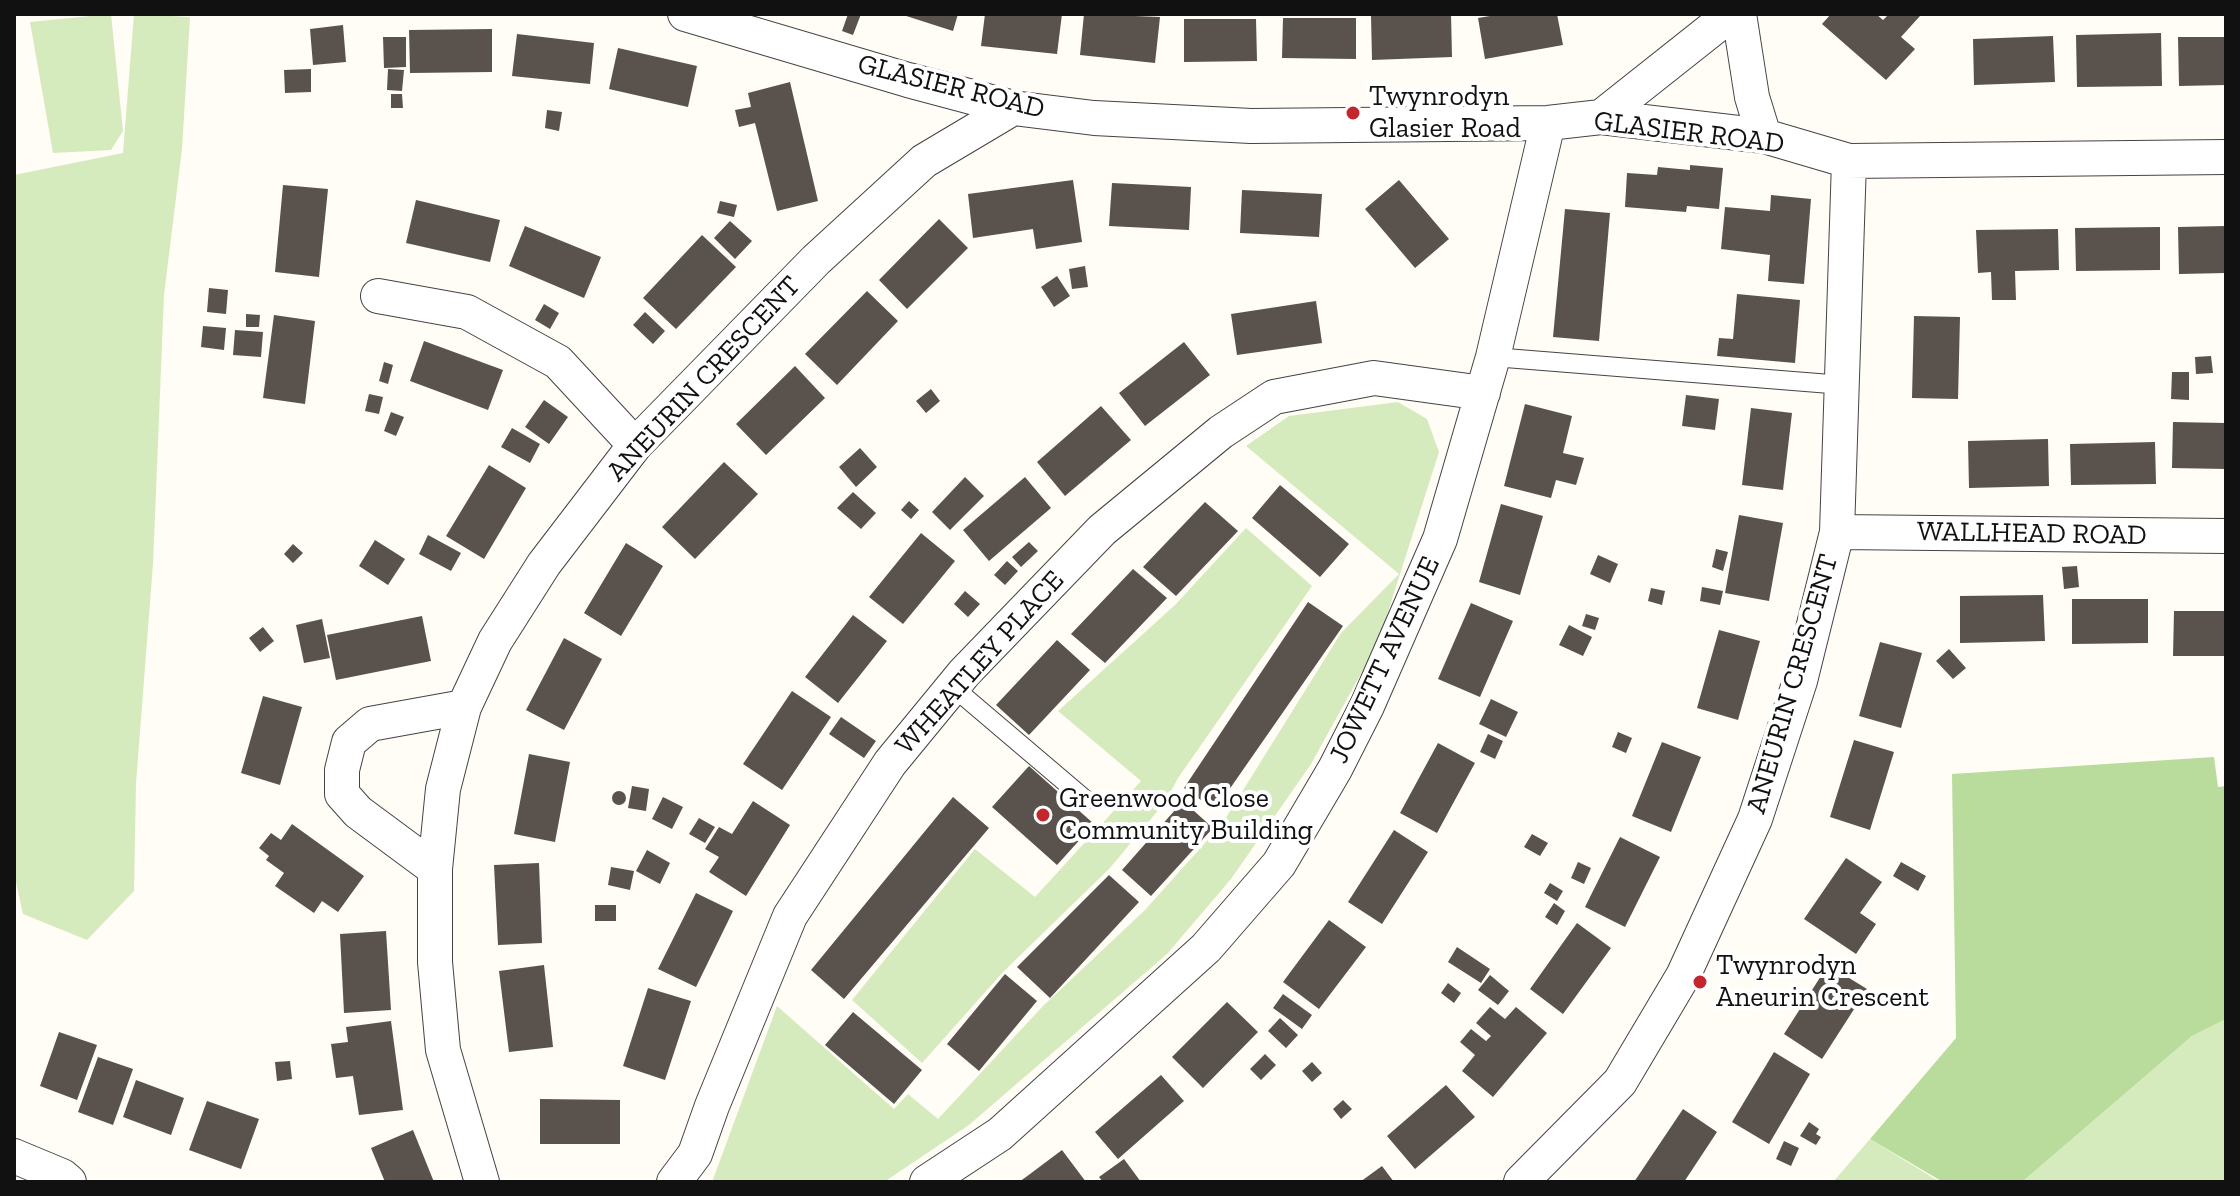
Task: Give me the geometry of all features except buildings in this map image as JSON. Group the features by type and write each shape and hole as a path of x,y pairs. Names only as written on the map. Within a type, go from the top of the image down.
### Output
{"street":[{"name":"GLASIER ROAD","path":"685,14 1013,108 1094,118 1251,126 1548,123 1601,117 1764,136 1849,161 2226,157"},
{"path":"1601,117 1731,14"},
{"path":"1739,14 1752,97 1764,136"},
{"name":"ANEURIN CRESCENT","path":"482,1182 443,1050 435,962 435,869 443,789 464,707 495,641 544,564 635,445 816,260 924,161 1013,108"},
{"name":"JOWETT AVENUE","path":"927,1182 1000,1134 1206,948 1279,864 1335,769 1367,706 1440,539 1493,357 1548,123"},
{"name":"ANEURIN CRESCENT","path":"1521,1182 1620,1082 1683,976 1755,819 1800,681 1837,532 1849,161"},
{"path":"378,296 467,312 558,362 635,445"},
{"name":"WHEATLEY PLACE","path":"674,1182 695,1154 790,916 890,763 953,687 1102,530 1221,432 1274,397 1374,378 1483,393"},
{"name":"WALLHEAD ROAD","path":"1837,532 2226,536"},
{"path":"435,869 358,812 342,794 342,770 349,742 370,724 464,707"},
{"path":"14,1156 62,1176 69,1182"}],"lane":[{"path":"1493,357 1843,385"},
{"path":"953,687 1086,800"}],"green space":[{"path":"111,14 123,131 111,150 53,153 30,22"},
{"path":"134,14 190,17 182,149 164,295 153,564 136,783 134,891 87,940 23,914 14,873 14,175 123,153"},
{"path":"1398,402 1427,419 1439,452 1378,643 1311,764 1231,879 1167,954 969,1125 884,1182 712,1182 777,1006 894,1109 908,1094 938,1119 1043,1006 1145,910 1222,824 1341,633 1399,574 1246,446 1289,416"},
{"path":"1246,528 1312,586 1178,778 1166,801 1109,869 1003,972 922,1063 852,1000 975,849 1035,897 1141,781 1058,711 1175,605"},
{"path":"2214,757 2218,787 2226,786 2226,1019 2192,1036 2022,1182 1943,1182 1870,1139 1956,1038 1952,774"},
{"path":"2226,1019 2226,1182 2022,1182 2192,1036"},
{"path":"1870,1139 1935,1179 1943,1182 1833,1182"}],"place":[{"name":"Twynrodyn Glasier Road","path":"1353,113"},
{"name":"Greenwood Close Community Building","path":"1043,815"},
{"name":"Twynrodyn Aneurin Crescent","path":"1700,982"}]}
